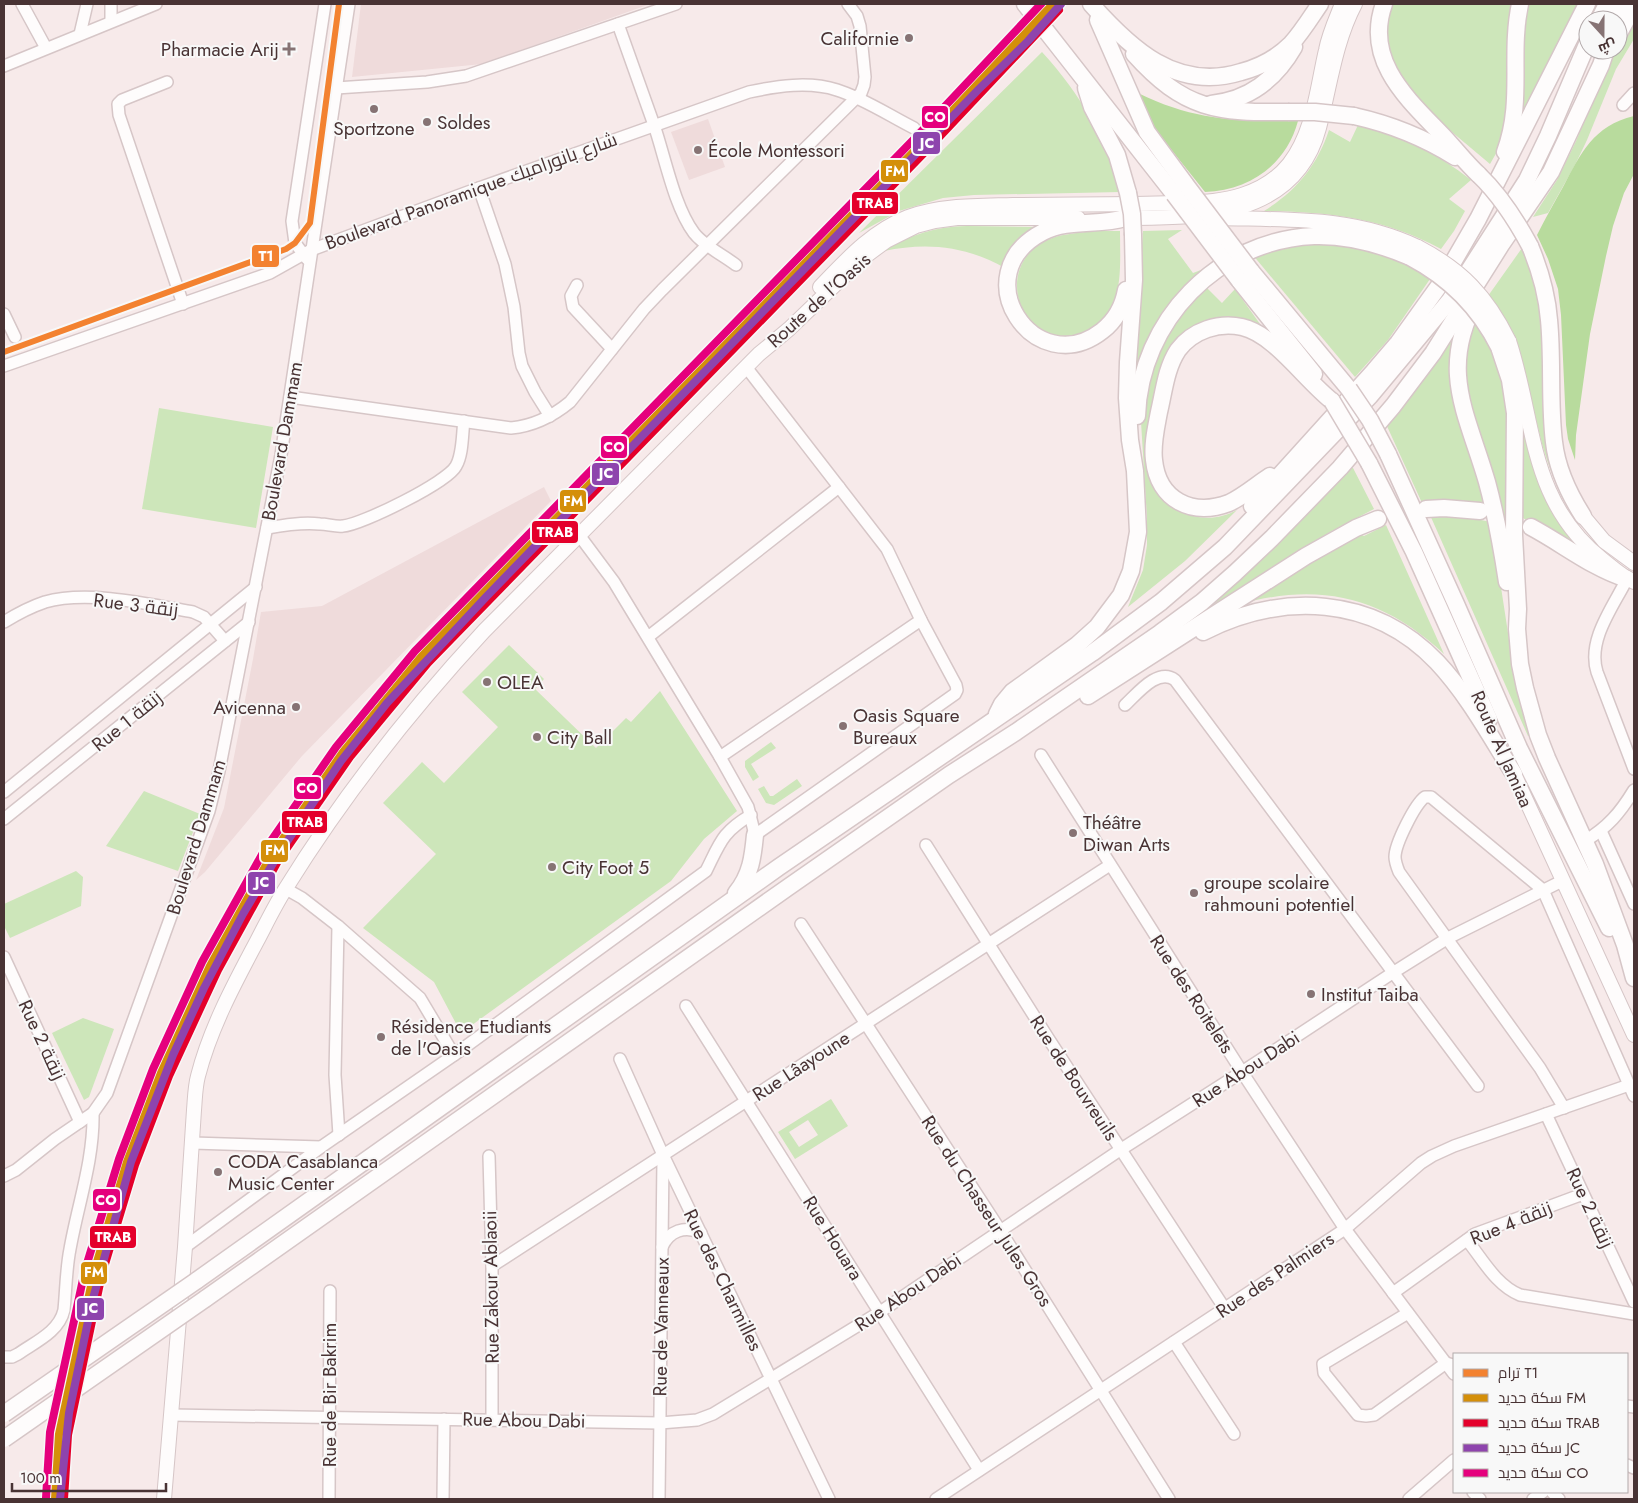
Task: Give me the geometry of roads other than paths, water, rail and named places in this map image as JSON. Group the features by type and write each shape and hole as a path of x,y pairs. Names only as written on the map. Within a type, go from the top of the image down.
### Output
{"highway":[{"path":"1025,4 1053,40 1180,190 1245,275 1332,401"},
{"path":"1090,4 1137,58 1161,82 1199,104 1237,112 1315,112 1354,116 1371,120 1406,131 1438,147 1474,171"},
{"path":"1090,4 1109,42 1148,132 1180,190"},
{"path":"1199,104 1232,100 1266,83 1282,65 1320,4"},
{"path":"1384,4 1380,18 1382,51 1389,72 1400,91 1493,189 1510,211 1530,246 1543,282 1549,318 1554,443 1566,484 1582,516"},
{"path":"1478,219 1490,184 1506,150 1514,119 1516,87 1515,43 1520,4"},
{"path":"995,718 1024,693 1125,620 1184,573 1231,530 1398,343 1441,283 1478,219 1587,4"},
{"path":"1118,34 1143,54 1172,70 1216,77 1238,73 1262,64 1283,51 1300,34"},
{"path":"4,1439 949,775 1016,732 1160,633 1202,602 1236,573 1340,468 1393,406 1433,353 1527,180 1580,60"},
{"path":"4,1414 196,1281 779,867 1092,653 1183,584 1225,547 1313,457 1386,377 1450,300 1551,172 1604,60"},
{"path":"1082,74 1092,107 1117,155 1132,214 1134,280 1127,385 1130,440 1136,471"},
{"path":"1125,218 1104,223 1063,225 1043,232 1030,240 1016,256 1009,270 1007,293 1011,308 1025,328 1045,340 1068,344 1091,338 1110,324 1120,311 1134,254"},
{"path":"995,718 1002,704 1012,692 1087,636 1106,617 1121,596 1131,571 1137,545 1137,408 1142,380 1150,352 1164,326 1181,301 1196,285 1239,255 1283,240 1330,236 1362,240 1414,252 1458,289 1504,344 1515,413 1514,535 1520,664 1538,735 1585,841 1618,927 1634,979"},
{"path":"1493,244 1488,280 1465,326 1459,353 1458,378 1464,414 1493,506 1510,603 1517,629"},
{"name":"Route Al Jamiaa","path":"1245,275 1349,389 1370,420 1388,454 1519,748 1634,979"},
{"path":"1289,464 1240,497 1216,507 1194,508 1185,505 1166,492 1156,473 1153,459 1154,443 1166,377 1178,350 1197,334 1208,328 1220,326 1244,327 1255,332 1276,347 1310,382 1332,401"},
{"name":"Route Al Jamiaa","path":"1332,401 1369,463 1417,560 1514,774"},
{"path":"1426,509 1444,508 1480,511"},
{"path":"787,888 810,877 869,840 1010,745 1319,548 1356,528 1378,519"},
{"path":"1531,528 1597,567 1631,581"},
{"path":"1159,651 1237,618 1276,607 1296,605 1320,606 1376,620 1418,644 1437,662 1471,706 1514,774"},
{"path":"755,835 760,853 765,862 779,867"},
{"path":"729,902 745,883 753,858 755,835"}],"main road":[{"name":"Route de l'Oasis","path":"759,354 782,325 859,248 883,230 909,217 939,209 965,206 1147,204 1211,201 1242,195 1269,183 1289,163 1306,133 1312,117 1326,49 1342,4"},
{"name":"Route de l'Oasis","path":"759,354 789,329 863,258 886,240 916,226 957,218 1195,217 1237,209 1274,193 1296,174 1316,138 1342,34 1355,4"},
{"path":"1195,217 1316,221 1352,225 1386,233 1414,252"},
{"path":"1504,344 1518,374 1540,466 1553,501 1576,535 1597,556 1631,581"},
{"path":"164,1499 186,1247 194,1110 198,1078 211,1036 240,972 286,889 356,783 396,731 471,645 759,354"},
{"path":"1582,516 1604,541 1634,563"},
{"name":"Route Al Jamiaa","path":"1514,774 1634,1035"}],"street":[{"path":"22,4 46,48"},
{"path":"80,34 87,4"},
{"path":"110,4 111,21"},
{"path":"4,66 156,4"},
{"path":"308,256 295,244 292,221 325,4"},
{"name":"Boulevard Dammam","path":"4,1176 16,1170 54,1139 92,1113 107,1093 209,811 219,771 256,587 290,397 308,256 349,4"},
{"path":"336,88 434,81 466,76 676,4"},
{"path":"290,397 511,428 529,425 550,416 570,402 650,303 707,244 857,99 864,85 860,26 857,16 848,4"},
{"path":"618,24 682,210 694,233 736,265"},
{"path":"167,82 122,100 118,104 119,116 184,304"},
{"name":"Boulevard Panoramique شارع بانوراميك","path":"4,366 184,304 270,272 478,188 730,97 767,88 818,86 838,90 914,128"},
{"path":"1623,106 1634,93"},
{"path":"478,188 505,264 514,307 522,366 534,392 550,416"},
{"path":"577,285 571,299 572,308 612,349"},
{"path":"4,314 15,337"},
{"path":"579,535 614,582 720,758 751,815 755,835 955,694 957,690 956,685 921,620 887,549 746,368"},
{"path":"267,528 300,524 351,525 373,517 431,486 448,475 456,466 464,421"},
{"path":"648,637 839,487"},
{"path":"1631,581 1598,637 1594,658 1597,672 1634,769"},
{"path":"225,641 211,624 256,587"},
{"name":"Rue 3 زنقة","path":"4,622 45,602 71,598 89,598 112,599 185,611 204,617 211,624"},
{"path":"720,758 921,620"},
{"name":"Rue 1 زنقة","path":"4,819 249,622"},
{"name":"Rue 1 زنقة","path":"4,792 211,624"},
{"path":"1125,705 1156,678 1168,676 1175,680 1478,1086"},
{"name":"Rue des Roitelets","path":"1041,755 1242,1072 1345,1229 1408,1313 1450,1364"},
{"path":"1585,841 1601,831 1620,812 1634,790"},
{"path":"1564,1108 1540,1068 1399,872 1395,863 1398,843 1417,804 1425,797 1431,797 1543,890 1634,1096"},
{"path":"186,1247 321,1147 454,1056 706,871 725,834 736,824 751,815"},
{"path":"1601,831 1634,904"},
{"name":"Rue de Bouvreuils","path":"926,845 1120,1150 1225,1309"},
{"name":"Rue Lâayoune","path":"492,1266 1110,865"},
{"name":"Rue Abou Dabi","path":"171,1415 444,1420 660,1422 698,1420 712,1414 771,1379 880,1312 1120,1150 1448,938 1562,881"},
{"path":"286,889 302,898 338,926 420,998 454,1056"},
{"name":"Rue du Chasseur Jules Gros","path":"802,924 1000,1230 1169,1499"},
{"path":"338,926 335,1075 339,1136"},
{"name":"Rue 2 زنقة","path":"4,957 80,1122"},
{"name":"Rue Houara","path":"686,1006 979,1470"},
{"name":"Rue des Charmilles","path":"620,1059 663,1155 829,1499"},
{"name":"Rue des Palmiers","path":"936,1499 1345,1229 1421,1163 1432,1156 1454,1146 1629,1085"},
{"path":"4,1357 12,1357 18,1354 52,1330 62,1319 69,1251 90,1153 93,1129 92,1113"},
{"name":"Rue 2 زنقة","path":"1546,1114 1634,1302"},
{"path":"193,1143 321,1147"},
{"name":"Rue de Vanneaux","path":"659,1499 663,1155"},
{"name":"Rue Zakour Ablaoii","path":"489,1156 492,1266 492,1419"},
{"name":"Rue 4 زنقة","path":"1393,1293 1483,1230 1583,1194"},
{"path":"662,1249 666,1239 672,1233 688,1229 701,1233"},
{"path":"1467,1240 1501,1283 1513,1292 1520,1295 1634,1314"},
{"name":"Rue de Bir Bakrim","path":"329,1499 330,1291"},
{"path":"1408,1313 1324,1364 1324,1373 1348,1403 1358,1414 1370,1416 1450,1364"},
{"path":"1174,1342 1234,1434"},
{"path":"443,1499 444,1420"},
{"path":"1409,1499 1452,1466"}],"tram line":[{"name":"T1","path":"4,352 286,249 295,243 310,223 339,4"}],"rail line":[{"name":"CO","path":"46,1498 50,1432 85,1270 119,1159 153,1069 202,962 264,851 336,747 415,651 917,136 1041,4"},
{"name":"FM","path":"55,1499 59,1434 94,1272 127,1162 161,1073 210,966 271,856 343,752 421,657 923,142 1053,4"},
{"name":"JC","path":"60,1499 69,1413 92,1302 131,1162 173,1055 204,988 243,914 278,855 341,761 387,703 486,597 979,89 1028,41 1061,4"},
{"name":"TRAB","path":"64,1499 68,1435 102,1274 135,1165 169,1076 218,970 278,861 350,757 428,663 929,148 1059,10"}],"place":[{"name":"Californie","path":"909,38"},
{"name":"Pharmacie Arij","path":"289,49"},
{"name":"Sportzone","path":"374,109"},
{"name":"Soldes","path":"427,122"},
{"name":"École Montessori","path":"698,150"},
{"name":"OLEA","path":"487,682"},
{"name":"Avicenna","path":"296,707"},
{"name":"Oasis Square Bureaux","path":"843,726"},
{"name":"City Ball","path":"537,737"},
{"name":"Théâtre Diwan Arts","path":"1073,833"},
{"name":"City Foot 5","path":"552,867"},
{"name":"groupe scolaire rahmouni potentiel","path":"1194,893"},
{"name":"Institut Taiba","path":"1311,994"},
{"name":"Résidence Etudiants de l'Oasis","path":"381,1037"},
{"name":"CODA Casablanca Music Center","path":"218,1172"}]}
